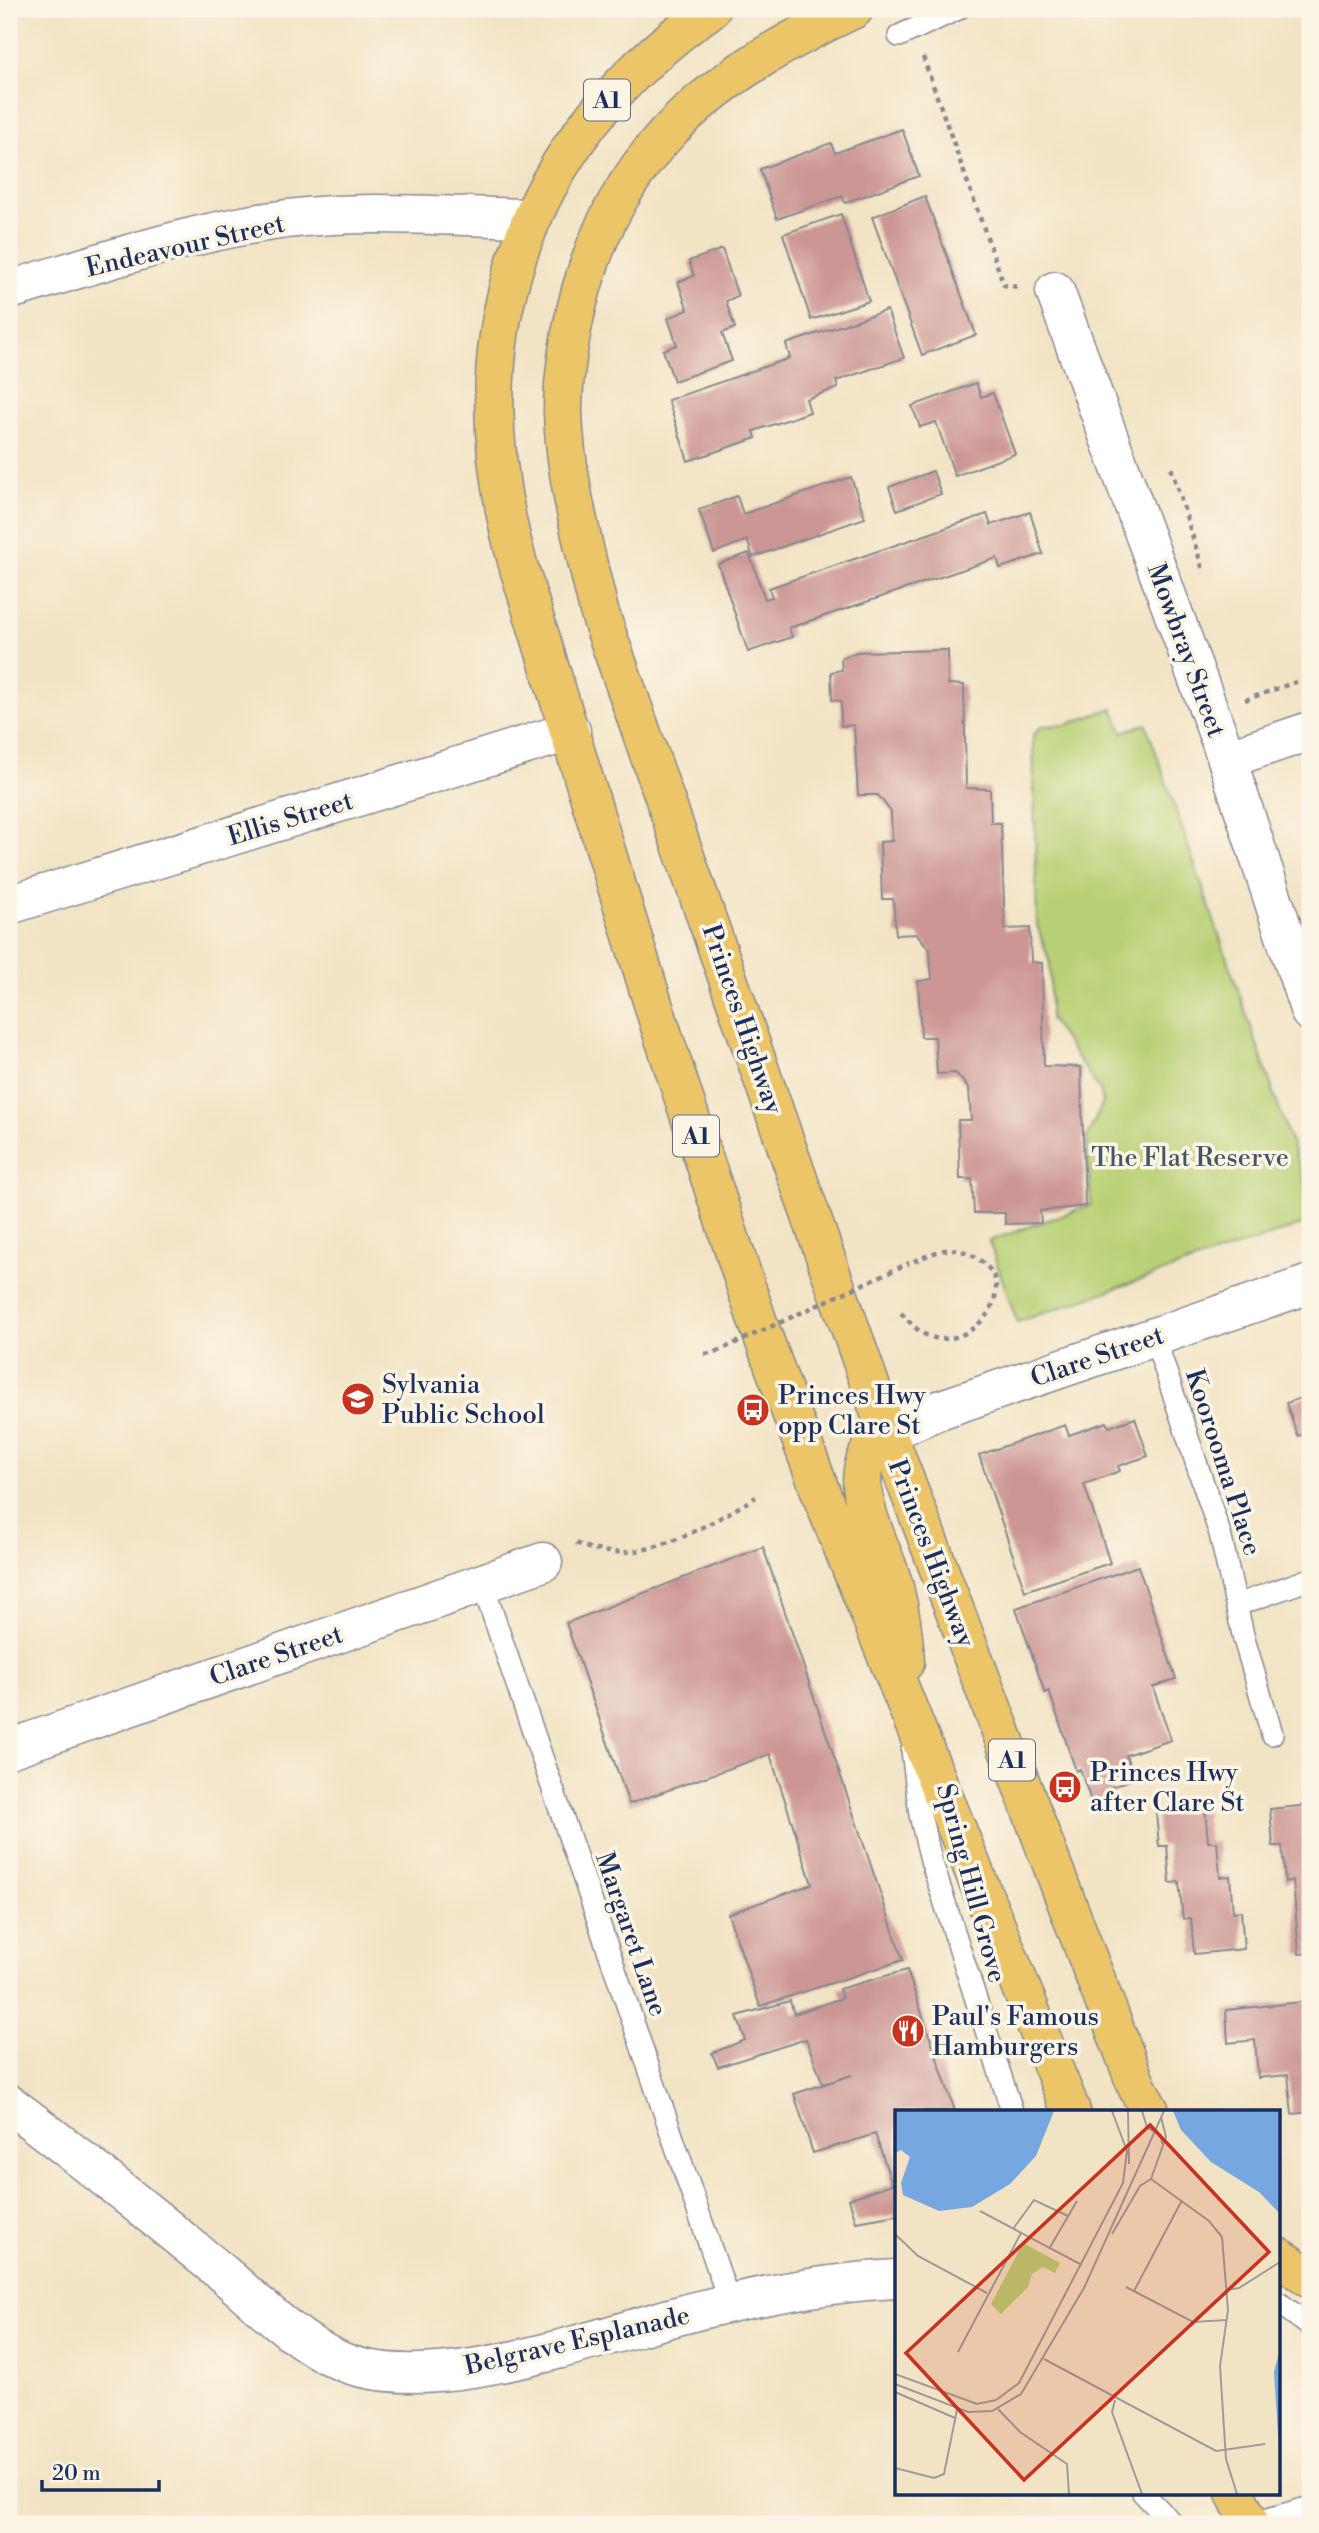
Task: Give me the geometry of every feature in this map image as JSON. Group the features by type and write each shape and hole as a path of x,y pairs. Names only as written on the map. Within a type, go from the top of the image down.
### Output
{"highway":[{"name":"A1","path":"711,9 671,37 613,92 550,179 532,218 502,306 493,423 510,537 658,1020 758,1323 824,1501 1071,2110"},
{"name":"Princes Highway","path":"854,9 755,60 705,97 636,168 590,258 572,321 563,412 581,534 599,611 887,1433 1136,2087 1149,2110"},
{"path":"887,1433 873,1446 867,1458 862,1482 863,1496 894,1587 905,1655 909,1707"},
{"path":"1280,2258 1310,2278"},
{"path":"1235,2494 1250,2524"}],"street":[{"name":"Endeavour Street","path":"9,290 179,241 288,219 353,215 532,218"},
{"name":"Mowbray Street","path":"1055,291 1227,759 1310,1012"},
{"path":"1227,759 1310,730"},
{"name":"Ellis Street","path":"9,905 571,731"},
{"name":"Clare Street","path":"887,1433 936,1411 1310,1283"},
{"name":"Clare Street","path":"9,1749 543,1562"},
{"name":"Belgrave Esplanade","path":"9,2104 102,2175 292,2331 326,2354 362,2368 413,2372 479,2366 575,2346 730,2304 895,2279"}],"lane":[{"path":"907,32 947,11"},
{"name":"Koorooma Place","path":"1154,1336 1220,1534 1272,1734"},
{"path":"1237,1605 1310,1579"},
{"name":"Margaret Lane","path":"482,1584 730,2304"},
{"name":"Spring Hill Grove","path":"909,1707 923,1826 1012,2110"},
{"path":"1280,2304 1310,2326"},
{"path":"1137,2494 1151,2524"},
{"path":"1144,2494 1173,2524"},
{"path":"1250,2524 1310,2507"}],"path":[{"path":"907,32 1004,285 1055,291"},
{"path":"1243,700 1310,677"},
{"path":"705,1354 716,1352 909,1263 944,1250 971,1254 986,1265 996,1280 995,1299 988,1314 961,1336 942,1339 927,1335 901,1313"},
{"path":"543,1562 554,1559 550,1538 566,1538 598,1552 626,1555 708,1526 756,1497"}],"green space":[{"name":"The Flat Reserve","path":"1113,708 1122,732 1146,724 1310,1198 1310,1222 1017,1322 989,1241 1091,1205 1087,1137 1103,1103 1101,1092 1050,1019 1050,963 1037,925 1033,735 1042,726 1066,725"}],"building":[{"path":"902,129 919,176 845,203 842,196 777,219 760,169 831,143 835,153"},
{"path":"925,196 976,335 922,355 872,217"},
{"path":"841,214 869,301 811,320 783,234"},
{"path":"722,249 738,296 726,301 735,328 722,333 732,361 674,381 663,350 677,345 668,318 688,310 678,282 694,276 689,261"},
{"path":"887,310 904,358 836,381 838,388 806,399 810,412 754,431 756,438 688,461 668,400 790,358 786,344"},
{"path":"976,383 981,397 993,393 1015,454 955,476 936,422 920,427 912,406"},
{"path":"933,471 941,494 897,510 889,487"},
{"path":"851,477 865,518 753,557 747,540 714,553 699,510 737,496 743,514"},
{"path":"1030,512 1043,554 1000,568 997,558 789,628 792,637 748,652 718,564 749,553 765,599 772,597 769,588 987,514 991,525"},
{"path":"948,650 948,684 964,685 966,788 990,789 991,823 1001,823 1005,929 1030,928 1031,962 1042,963 1044,1066 1081,1067 1085,1206 1040,1211 1041,1223 1005,1224 1005,1213 974,1213 972,1179 960,1179 958,1120 971,1120 969,1089 956,1073 937,1074 935,1037 921,1037 918,981 932,979 930,950 917,934 896,935 893,899 882,899 880,842 892,841 891,812 878,795 858,795 854,725 841,726 841,701 832,700 831,672 842,670 841,658 857,652"},
{"path":"1310,1395 1310,1437 1308,1433 1298,1436 1286,1403"},
{"path":"1135,1418 1148,1456 1118,1466 1120,1471 1084,1484 1110,1563 1025,1591 979,1455 1065,1425 1069,1435 1107,1422 1109,1427"},
{"path":"763,1547 903,1960 760,2006 728,1914 812,1884 770,1754 629,1804 566,1623"},
{"path":"1138,1566 1176,1679 1153,1687 1171,1740 1126,1755 1134,1779 1111,1787 1113,1793 1091,1801 1080,1769 1076,1771 1049,1691 1045,1693 1016,1608"},
{"path":"1310,1623 1310,1648 1302,1625"},
{"path":"1310,1805 1310,1953 1299,1954 1293,1880 1285,1882 1282,1846 1273,1846 1270,1809"},
{"path":"1205,1808 1208,1842 1217,1842 1220,1877 1230,1876 1233,1912 1241,1911 1244,1949 1194,1954 1191,1918 1183,1919 1179,1882 1170,1883 1167,1846 1159,1846 1156,1812"},
{"path":"907,1970 955,2110 895,2110 895,2215 856,2222 849,2199 892,2184 875,2134 813,2153 794,2094 852,2075 823,2084 806,2039 718,2067 712,2053 745,2040 737,2016 790,2001 794,2014 842,1998 839,1989"},
{"path":"1310,2001 1310,2036 1302,2036 1305,2072 1310,2071 1310,2112 1292,2114 1288,2075 1258,2078 1255,2040 1228,2043 1226,2010"}],"place":[{"name":"Sylvania Public School","path":"358,1399"},
{"name":"Princes Hwy opp Clare St","path":"753,1410"},
{"name":"Princes Hwy after Clare St","path":"1065,1787"},
{"name":"Paul's Famous Hamburgers","path":"908,2031"}]}
